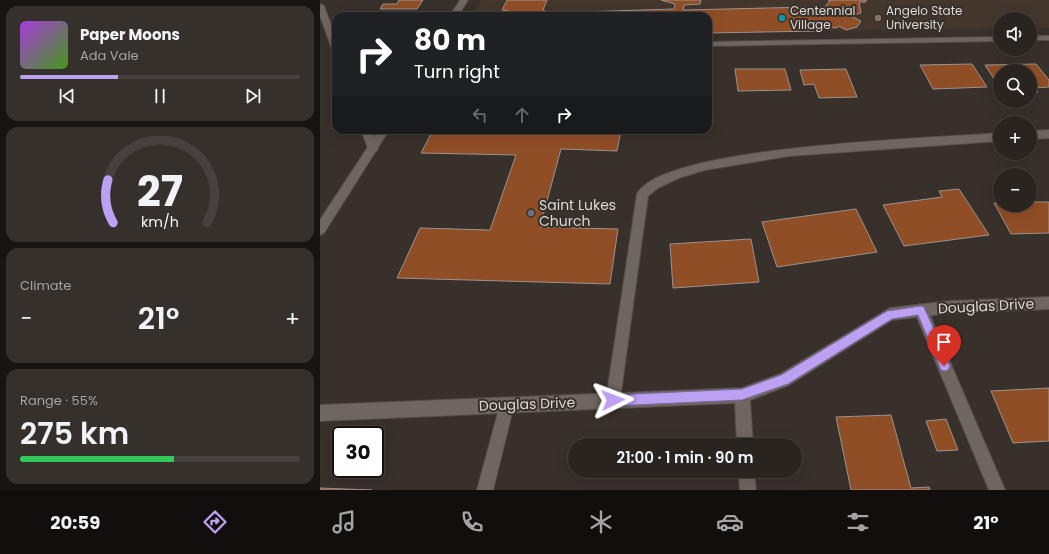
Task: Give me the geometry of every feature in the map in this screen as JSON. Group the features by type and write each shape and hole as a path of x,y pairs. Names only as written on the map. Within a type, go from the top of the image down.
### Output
{"street":[{"path":"456,12 464,0"},
{"path":"320,6 332,38"},
{"path":"712,44 993,38"},
{"path":"1037,38 1049,38"},
{"path":"368,134 373,148"},
{"path":"320,230 382,134"},
{"path":"1037,135 1049,134"},
{"path":"613,400 643,194 654,185 675,175 705,166 789,152 993,137"},
{"name":"Douglas Drive","path":"320,413 742,395 784,380 890,314 950,307 1049,302"},
{"path":"921,310 998,490"},
{"path":"742,395 745,438"},
{"path":"485,490 507,405"},
{"path":"747,478 748,490"}],"shaded area":[{"name":"Angelo State University","path":"481,0 1049,0 1049,28 1037,28 1037,12 993,12 993,29 819,31 712,17 712,12 474,12"}],"building":[{"path":"399,0 423,0 417,9 380,9 383,4 397,4"},
{"name":"Centennial Village","path":"507,0 547,0 543,10 547,12 509,12 502,10"},
{"name":"Centennial Village","path":"661,0 701,0 700,4 684,5 683,10 810,7 811,10 823,9 830,1 828,0 866,0 866,2 859,2 861,13 851,16 861,21 857,27 846,30 839,26 837,28 818,26 819,31 712,33 712,12 580,12 674,9 675,4"},
{"path":"972,64 987,87 933,89 920,65"},
{"path":"985,65 993,65 993,77"},
{"path":"1037,65 1049,80 1049,87 1037,88"},
{"path":"735,69 785,69 791,90 738,91"},
{"path":"846,69 857,97 819,98 814,84 804,85 800,70"},
{"path":"431,134 620,134 617,151 561,149 540,227 618,229 610,284 397,278 420,228 490,230 516,155 421,153"},
{"path":"959,189 989,235 904,246 883,205 942,197 939,191"},
{"path":"1037,202 1049,202 1049,233 1011,234 999,212 1037,212"},
{"path":"856,209 877,252 777,267 762,222"},
{"path":"751,239 759,282 673,288 670,244"},
{"path":"1049,388 1049,441 1013,443 991,391"},
{"path":"891,415 911,488 929,487 930,490 851,490 836,417"},
{"path":"946,419 958,450 937,451 926,421"},
{"path":"320,488 372,490 320,490"}],"place":[{"name":"Centennial Village","path":"782,18"},
{"name":"Angelo State University","path":"878,18"},
{"name":"Saint Lukes Church","path":"531,213"}],"route":[{"path":"613,400 742,395 784,380 890,314 921,310 944,366"}]}
